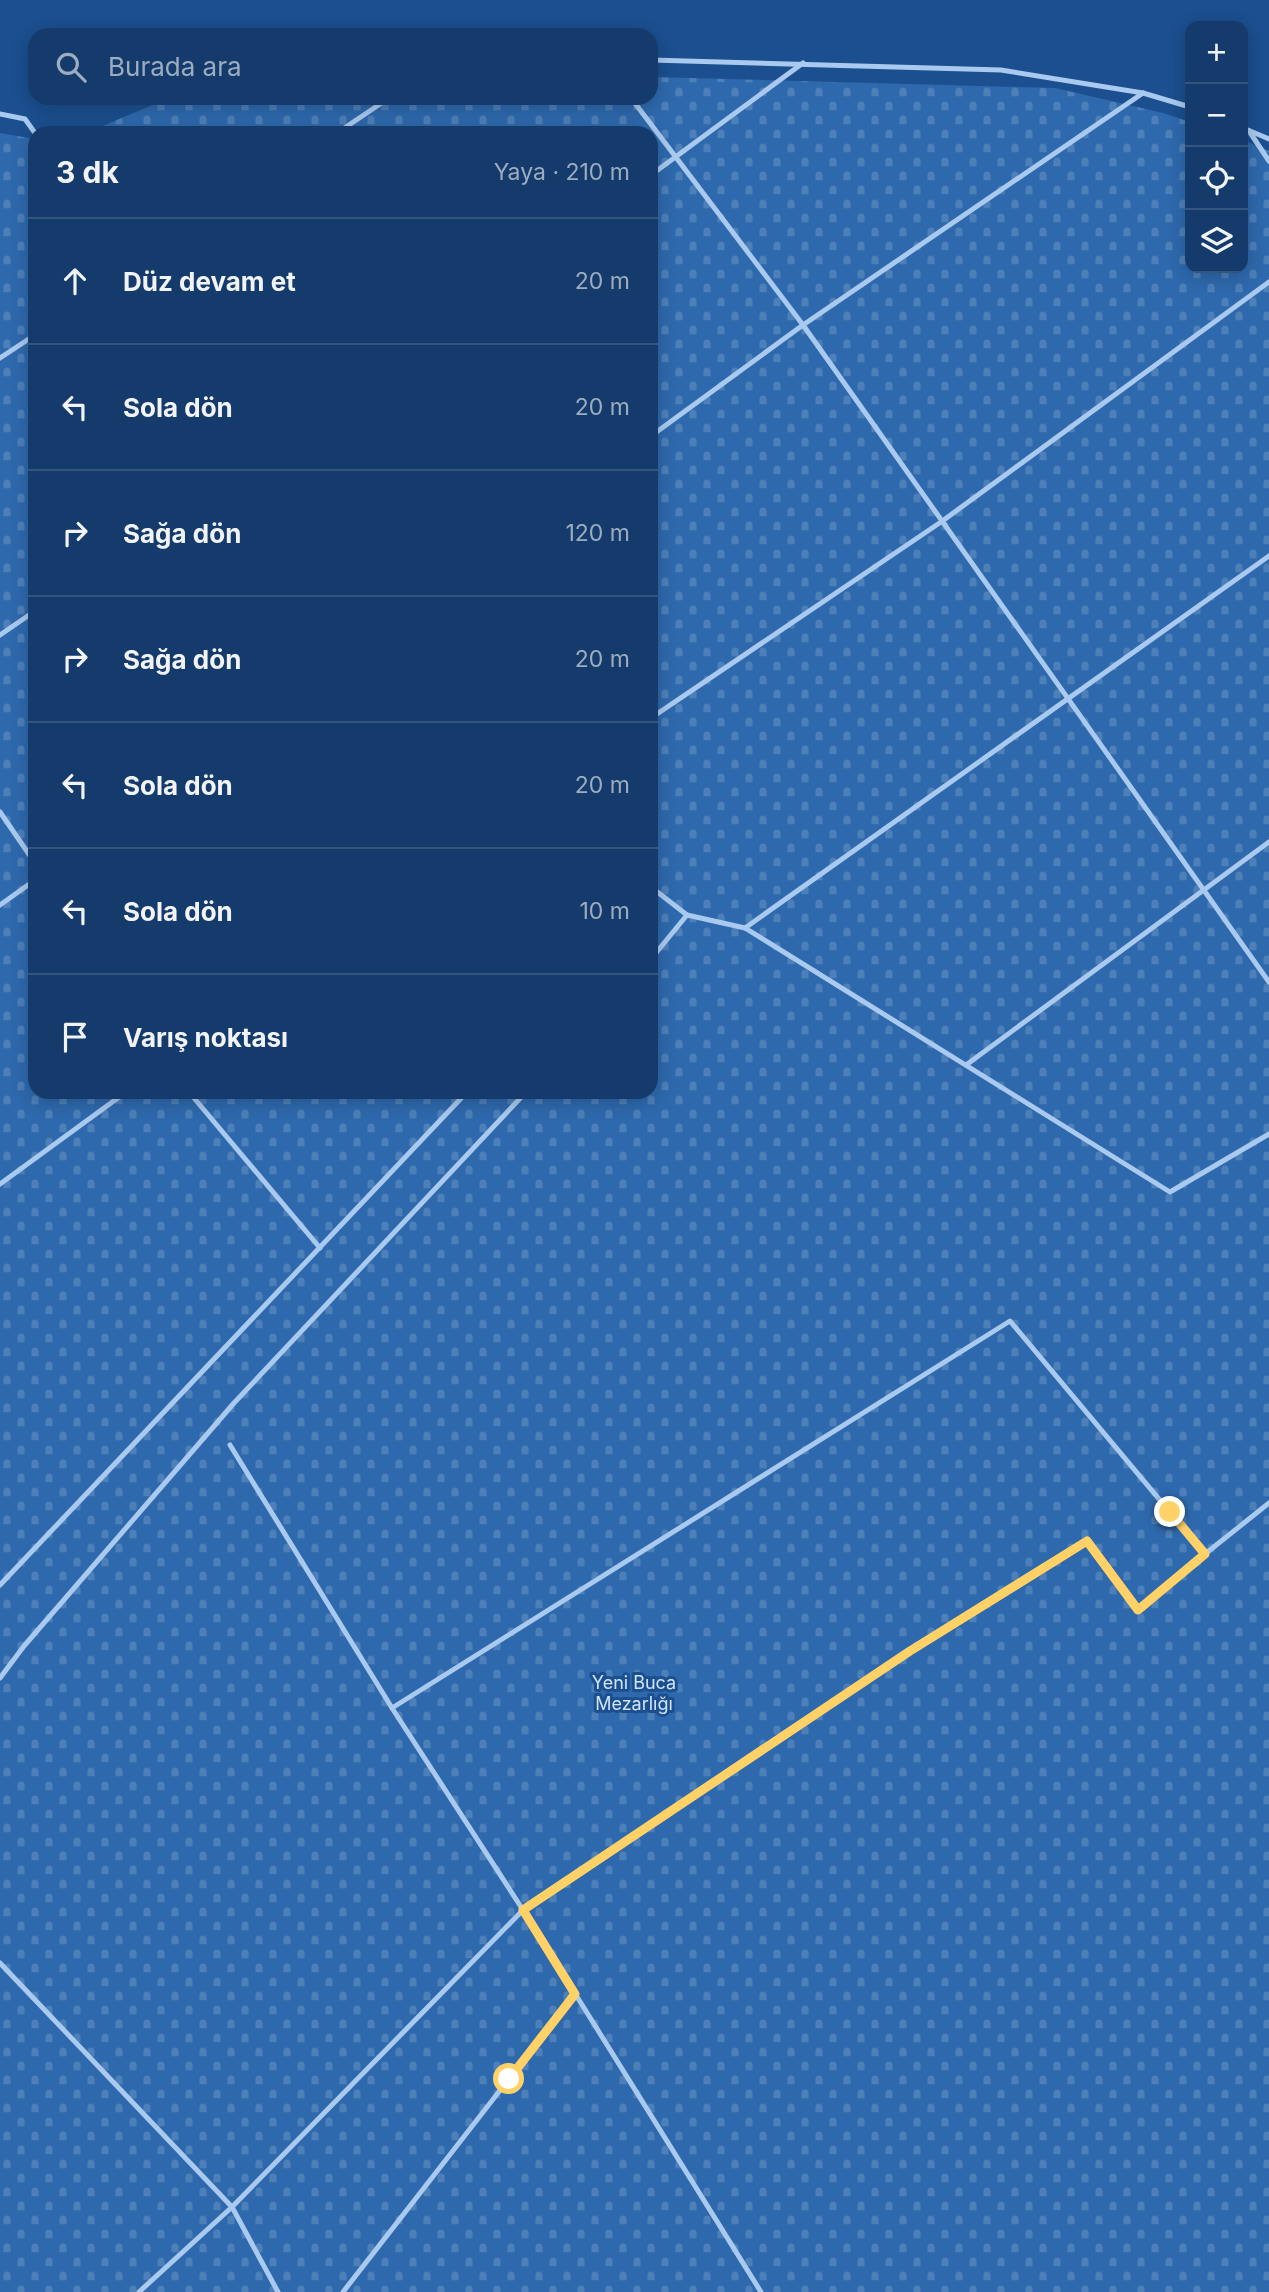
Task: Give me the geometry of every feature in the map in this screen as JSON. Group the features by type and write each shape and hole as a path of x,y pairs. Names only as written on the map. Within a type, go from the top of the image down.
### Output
{"lane":[{"path":"658,60 1001,70 1143,93 1185,106"},
{"path":"658,170 803,63"},
{"path":"658,431 803,325 1143,93"},
{"path":"347,126 379,105"},
{"path":"636,105 652,126"},
{"path":"0,114 25,119 30,126"},
{"path":"1248,131 1269,139"},
{"path":"1248,133 1269,161"},
{"path":"658,135 803,325 1269,982"},
{"path":"658,713 941,522 1269,282"},
{"path":"0,358 28,340"},
{"path":"745,928 1269,556"},
{"path":"0,635 28,616"},
{"path":"0,812 28,853"},
{"path":"966,1065 1269,842"},
{"path":"0,905 28,885"},
{"path":"658,892 687,915 745,928 1170,1192 1269,1134"},
{"path":"658,950 687,915"},
{"path":"0,1184 116,1099"},
{"path":"195,1099 320,1248"},
{"path":"0,1585 460,1099"},
{"path":"0,1678 24,1646 234,1403 519,1099"},
{"path":"392,1708 1010,1321 1205,1554"},
{"path":"230,1445 392,1708 523,1910 761,2292"},
{"path":"139,2292 232,2207 523,1910 910,1651 1087,1541 1138,1610 1269,1503"},
{"path":"0,1963 232,2207 278,2292"},
{"path":"343,2292 575,1994"}],"green space":[{"name":"Yeni Buca Mezarlığı","path":"658,77 1055,88 1185,120 1185,273 1248,273 1248,142 1269,151 1269,2292 0,2292 0,133 28,138 28,1099 658,1099 658,126 103,126 152,105 658,105"}],"route":[{"path":"509,2079 575,1994 523,1910 910,1651 1087,1541 1138,1610 1205,1554 1170,1512"}]}
